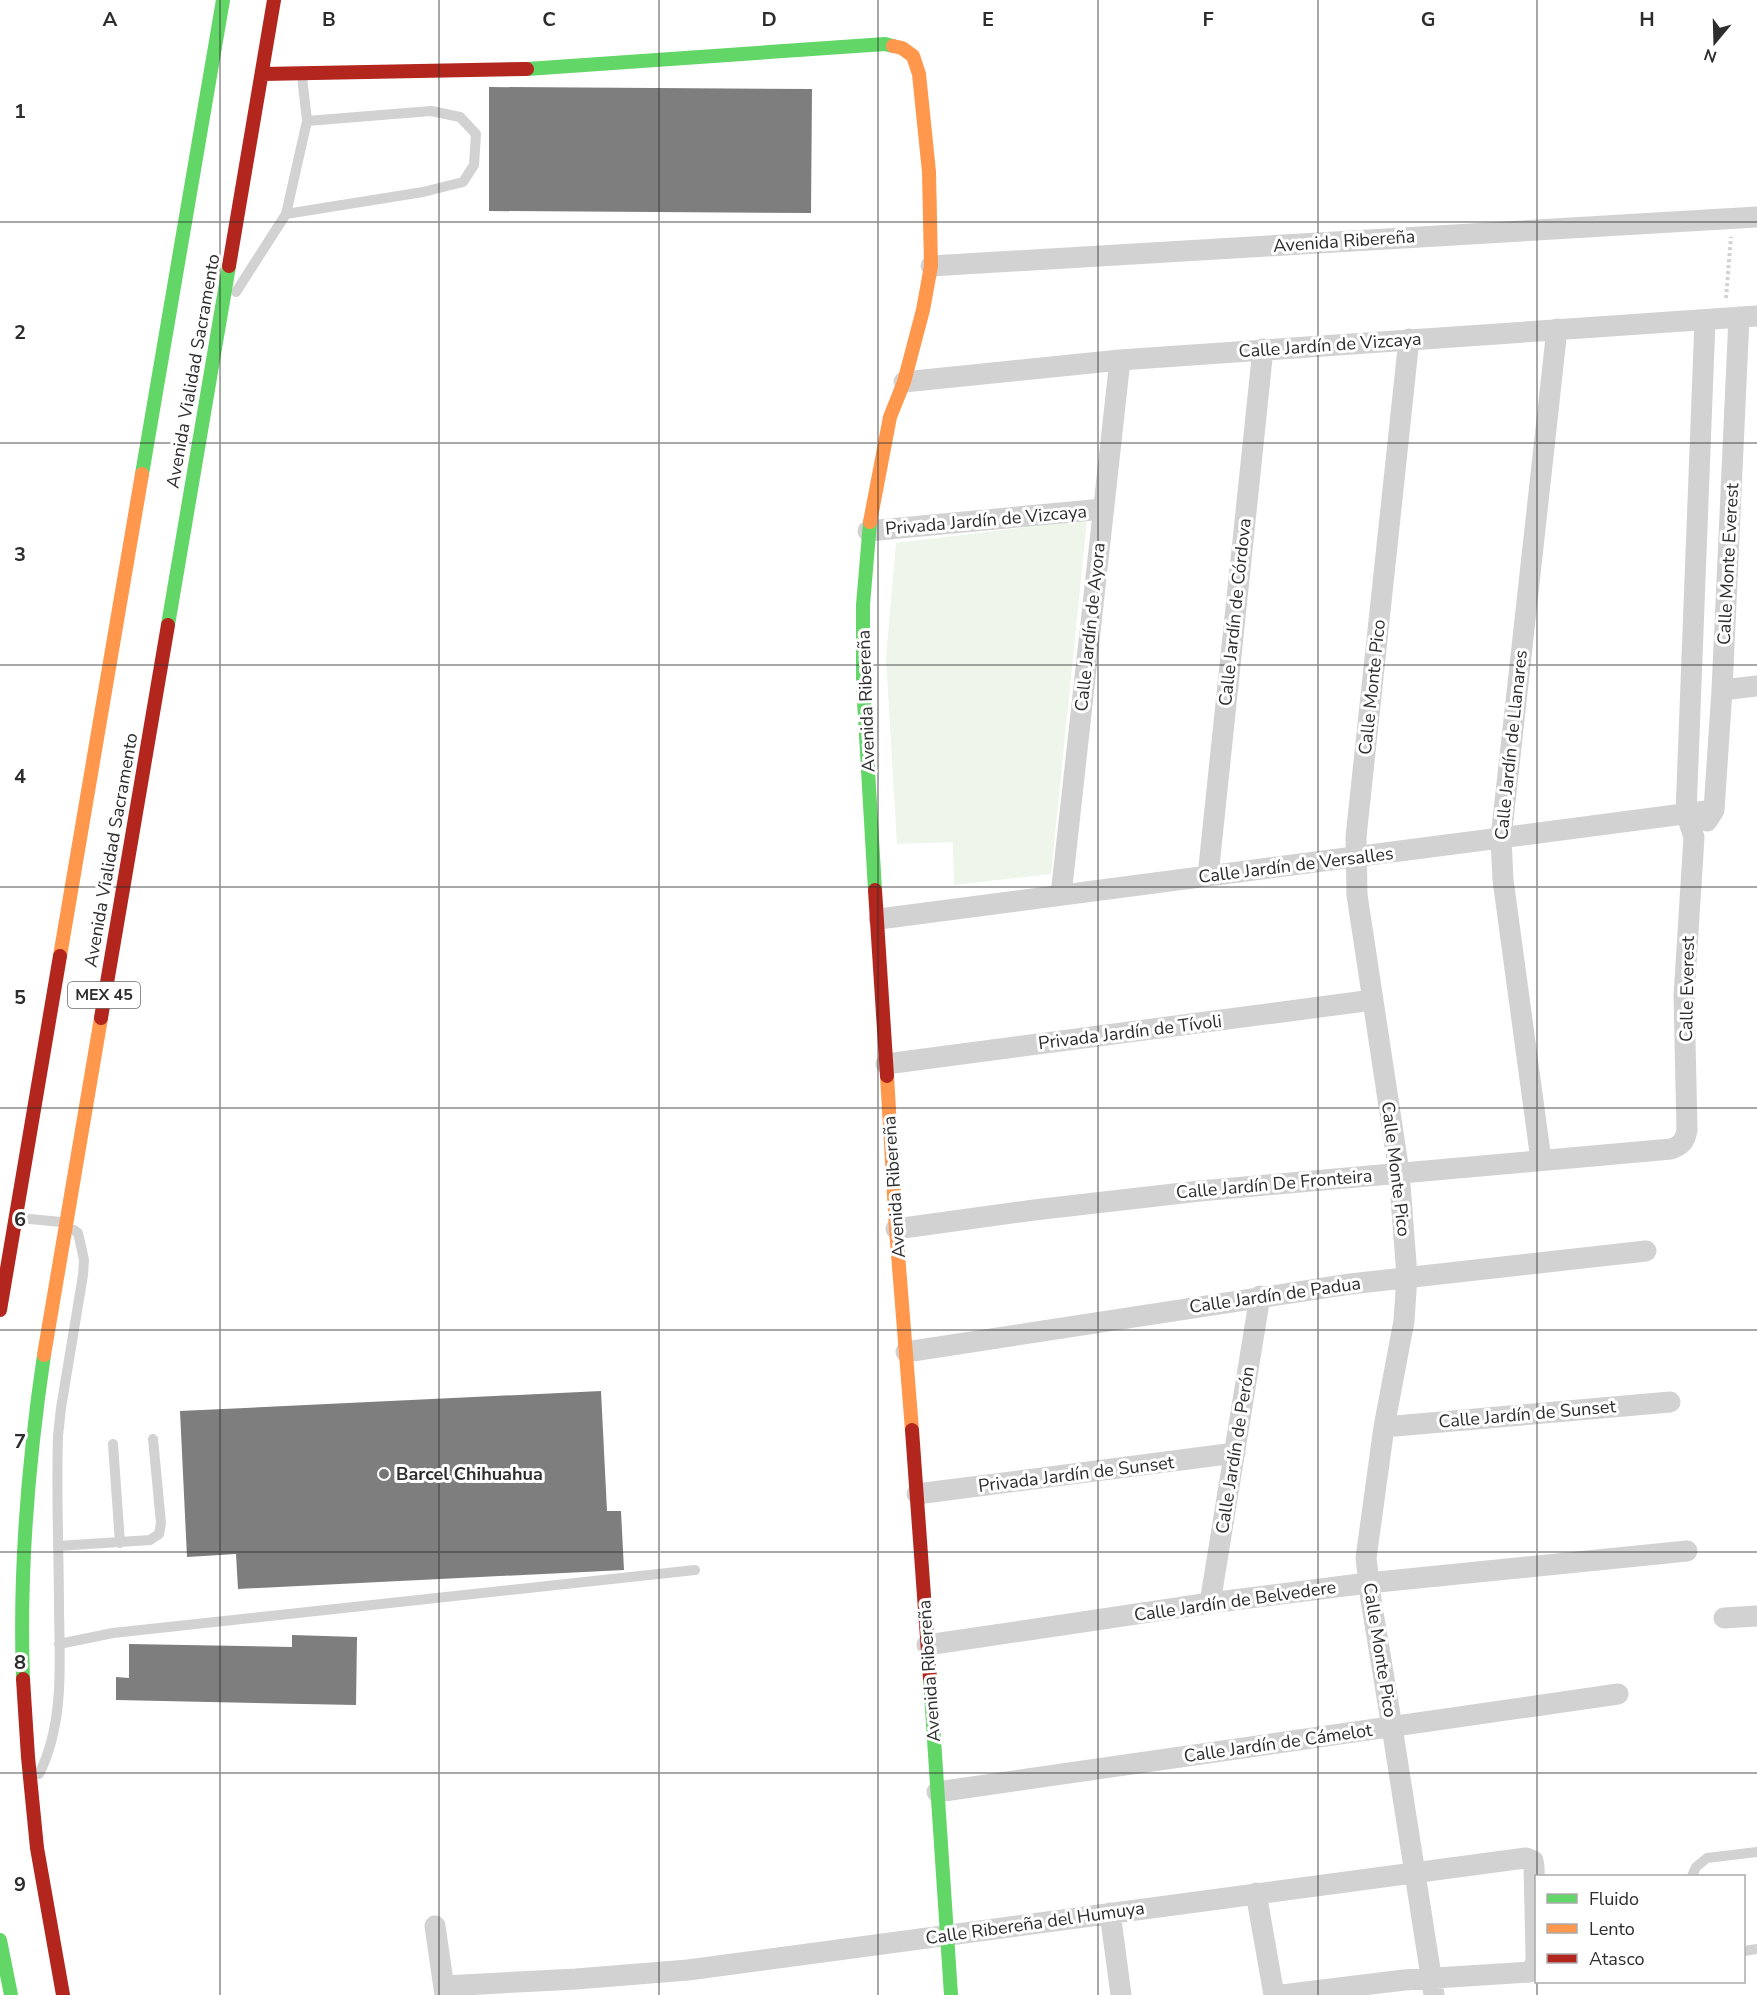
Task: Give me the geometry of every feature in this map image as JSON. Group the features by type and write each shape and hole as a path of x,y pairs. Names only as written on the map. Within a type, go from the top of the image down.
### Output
{"main road":[{"name":"Avenida Vialidad Sacramento","path":"0,1310 223,0"},
{"name":"Avenida Vialidad Sacramento","path":"63,1995 37,1850 26,1731 22,1603 27,1502 36,1407 274,0"},
{"name":"Avenida Ribereña","path":"262,74 535,69 885,44 902,48 913,56 919,74 929,172 931,266 923,310 904,382 890,417 868,531 864,595 863,684 896,1229 917,1494 951,1995"},
{"path":"0,1940 11,1995"}],"street":[{"name":"Avenida Ribereña","path":"931,266 1757,217"},
{"name":"Calle Jardín de Vizcaya","path":"904,382 1120,360 1731,318"},
{"name":"Calle Monte Everest","path":"1714,810 1722,690 1731,318"},
{"name":"Calle Monte Everest","path":"1686,813 1731,318"},
{"name":"Calle Jardín de Llanares","path":"1541,1160 1503,880 1501,838 1557,329"},
{"name":"Calle Monte Pico","path":"1409,339 1355,858 1357,894 1399,1172 1407,1276 1404,1321 1384,1427 1368,1529 1366,1558 1368,1583 1433,1987"},
{"name":"Calle Jardín de Córdova","path":"1208,876 1263,349"},
{"name":"Calle Jardín de Ayora","path":"1061,895 1120,360"},
{"name":"Privada Jardín de Vizcaya","path":"868,531 1103,509"},
{"path":"1722,690 1757,686"},
{"path":"1695,837 1714,810"},
{"name":"Calle Jardín de Versalles","path":"879,919 1714,810"},
{"name":"Calle Everest","path":"1685,1140 1687,1130 1684,996 1695,837 1686,813"},
{"name":"Privada Jardín de Tívoli","path":"886,1064 1373,1000"},
{"name":"Calle Jardín De Fronteira","path":"896,1229 1132,1198 1671,1149 1679,1146 1685,1140"},
{"name":"Calle Jardín de Padua","path":"906,1352 1260,1296 1407,1276 1646,1251"},
{"name":"Calle Jardín de Perón","path":"1210,1604 1260,1296"},
{"name":"Calle Jardín de Sunset","path":"1384,1427 1670,1402"},
{"name":"Privada Jardín de Sunset","path":"917,1494 1234,1453"},
{"name":"Calle Jardín de Belvedere","path":"927,1645 1368,1583 1687,1551"},
{"path":"1724,1618 1757,1616"},
{"name":"Calle Jardín de Cámelot","path":"937,1792 1618,1694"},
{"name":"Calle Ribereña del Humuya","path":"444,1991 688,1970 1415,1872 1530,1859 1534,1867 1535,1910"},
{"path":"1256,1893 1274,1995"},
{"path":"1110,1913 1121,1995"},
{"path":"435,1926 444,1991"},
{"name":"Calle Ribereña del Humuya","path":"1282,1995 1433,1987 1530,1972 1535,1964"}],"lane":[{"path":"221,314 286,214 307,121 302,73"},
{"path":"286,214 423,192 464,182 474,165 476,134 460,117 431,111 307,121"},
{"path":"17,1218 48,1219 66,1223 78,1233 84,1260 60,1408 57,1461 58,1703 43,1766 31,1790"},
{"path":"36,1407 60,1408"},
{"path":"58,1546 150,1540 159,1534 162,1529 153,1439"},
{"path":"113,1444 120,1542"},
{"path":"59,1644 113,1633 695,1570"},
{"path":"1692,1875 1696,1868 1707,1858 1757,1852"}],"path":[{"path":"1731,318 1732,218"}],"shaded area":[{"path":"1087,520 1051,874 954,885 953,842 897,844 886,658 896,543"}],"building":[{"path":"489,87 812,89 811,213 489,211"},
{"name":"Barcel Chihuahua","path":"601,1391 607,1511 621,1511 624,1570 238,1589 236,1554 187,1557 180,1411"},
{"path":"292,1635 357,1637 356,1705 116,1700 116,1677 129,1678 129,1644 292,1647"}],"traffic: fast":[{"path":"142,474 223,0"},
{"path":"527,69 885,44 893,46"},
{"path":"168,625 229,266"},
{"path":"870,522 863,605 863,684 875,890"},
{"path":"23,1679 22,1598 26,1517 33,1436 44,1355"},
{"path":"930,1679 951,1995"},
{"path":"0,1940 11,1995"}],"traffic: slow":[{"path":"870,522 890,417 904,382 923,310 931,266 929,172 919,74 913,56 902,48 893,46"},
{"path":"60,956 142,474"},
{"path":"44,1355 101,1018"},
{"path":"887,1076 896,1229 912,1430"}],"traffic: jam":[{"path":"229,266 274,0"},
{"path":"262,74 527,69"},
{"path":"101,1018 168,625"},
{"path":"875,890 887,1076"},
{"path":"0,1310 60,956"},
{"path":"912,1430 930,1679"},
{"path":"23,1679 37,1848 63,1995"}],"place":[{"name":"Barcel Chihuahua","path":"384,1474"}]}
